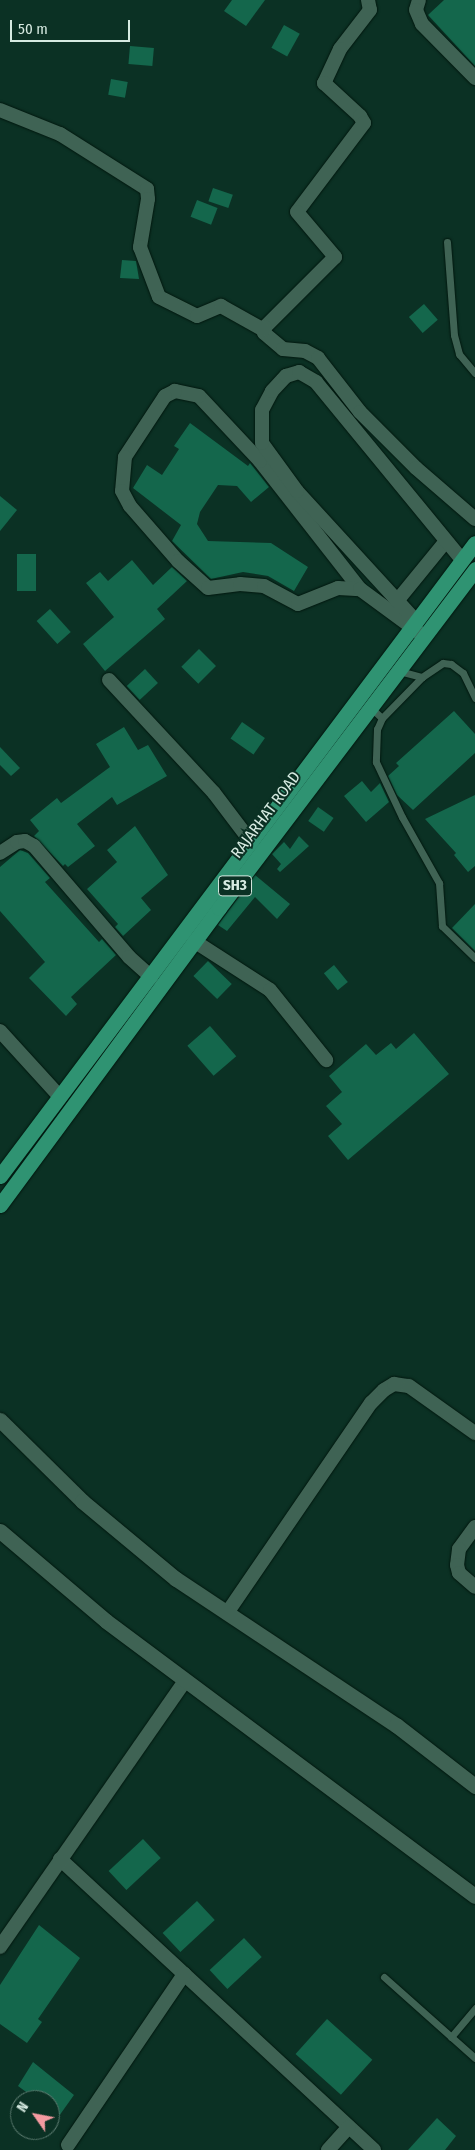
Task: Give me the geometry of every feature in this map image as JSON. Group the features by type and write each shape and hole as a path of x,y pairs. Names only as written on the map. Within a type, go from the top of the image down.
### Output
{"main road":[{"name":"RAJARHAT ROAD","path":"0,1176 252,844 413,623 475,543"},
{"name":"RAJARHAT ROAD","path":"0,1205 194,941 475,569"},
{"path":"0,1420 82,1501 176,1579 396,1725 475,1786"},
{"path":"0,1531 106,1621 475,1896"}],"street":[{"path":"264,330 335,257 297,212 364,123 360,116 324,83 340,49 370,10 368,0"},
{"path":"419,0 416,10 422,24 475,78"},
{"path":"0,110 60,134 146,190 149,194 140,247 159,297 197,316 221,306 264,330 283,349 305,351 318,358 360,412 416,468 475,519"},
{"path":"425,637 397,601 297,491 262,443 262,410 272,392 286,376 299,372 316,382 462,560"},
{"path":"360,589 338,588 298,604 264,586 240,584 208,588 178,561 130,506 122,492 125,457 165,396 175,391 199,396 260,461 360,589 413,623"},
{"path":"397,601 446,541"},
{"path":"109,680 214,793 252,844"},
{"path":"0,853 17,842 25,841 34,846 130,957 151,977"},
{"path":"194,941 270,990 326,1060"},
{"path":"0,1032 60,1097"},
{"path":"227,1613 371,1403 384,1390 394,1384 409,1386 475,1433"},
{"path":"475,1527 460,1549 457,1565 459,1573 475,1587"},
{"path":"0,1947 185,1681"},
{"path":"60,1859 374,2150"},
{"path":"68,2145 184,1974"},
{"path":"328,2150 349,2127"}],"lane":[{"path":"447,242 454,335 459,354 475,373"},
{"path":"475,698 463,673 451,664 443,663 422,677 382,718 376,729 376,762 381,777 440,882 442,926 475,958"},
{"path":"399,671 422,677"},
{"path":"370,707 382,718"},
{"path":"384,1977 475,2058"},
{"path":"450,2037 475,2008"}],"building":[{"path":"232,0 265,0 246,26 224,11"},
{"path":"444,0 475,0 475,66 428,15"},
{"path":"284,25 300,34 287,56 271,48"},
{"path":"130,46 154,48 152,66 128,64"},
{"path":"111,79 128,82 125,98 108,95"},
{"path":"213,188 233,195 228,208 208,201"},
{"path":"197,200 218,208 211,225 191,217"},
{"path":"122,260 136,261 139,279 120,278"},
{"path":"424,304 438,320 423,333 409,317"},
{"path":"190,423 248,466 250,463 269,487 251,502 237,486 218,485 200,512 197,524 208,541 271,543 308,567 294,591 268,576 243,572 211,579 172,541 181,525 133,488 147,465 162,475 179,449 174,446"},
{"path":"0,496 17,510 0,531"},
{"path":"17,554 36,554 36,591 17,591"},
{"path":"132,560 153,585 172,567 187,581 157,609 165,619 105,671 83,644 114,617 86,583 100,572 108,581"},
{"path":"50,609 71,632 57,644 37,621"},
{"path":"199,649 216,666 198,684 181,667"},
{"path":"145,669 158,683 140,700 127,686"},
{"path":"454,711 475,734 475,753 413,810 397,795 388,776 399,766 396,763"},
{"path":"242,722 265,738 253,754 231,738"},
{"path":"124,727 138,750 148,745 167,776 117,805 112,797 77,824 95,846 68,867 65,864 63,866 34,836 39,831 30,820 57,798 61,803 110,767 96,744"},
{"path":"0,747 20,768 11,776 0,765"},
{"path":"362,781 371,792 380,783 389,802 366,822 344,796"},
{"path":"475,795 475,866 468,872 454,855 456,853 425,819"},
{"path":"318,807 334,818 324,832 308,821"},
{"path":"135,826 168,875 141,898 151,910 123,936 115,927 118,924 87,889 117,862 107,850"},
{"path":"299,836 309,846 280,872 277,869 281,864 272,854 284,842 290,849"},
{"path":"20,850 28,853 50,878 45,882 99,942 102,939 116,955 71,997 77,1004 66,1016 29,978 45,962 0,911 0,867"},
{"path":"255,875 290,904 277,919 255,897 227,931 218,925"},
{"path":"475,904 475,951 452,928"},
{"path":"208,961 232,984 217,999 193,976"},
{"path":"334,965 348,982 338,990 324,973"},
{"path":"210,1026 236,1056 214,1076 187,1046"},
{"path":"414,1033 449,1074 348,1160 328,1136 342,1124 326,1106 342,1092 329,1076 366,1044 376,1055 391,1043 396,1049"},
{"path":"143,1839 161,1858 126,1890 109,1871"},
{"path":"197,1901 215,1920 180,1952 163,1933"},
{"path":"39,1925 80,1958 38,2019 42,2022 27,2043 0,2024 0,1985"},
{"path":"244,1938 262,1957 227,1989 210,1970"},
{"path":"327,2019 372,2060 341,2095 296,2054"},
{"path":"33,2062 74,2095 60,2115 60,2090 23,2090 18,2086"},
{"path":"437,2118 456,2136 445,2150 408,2150"}]}
